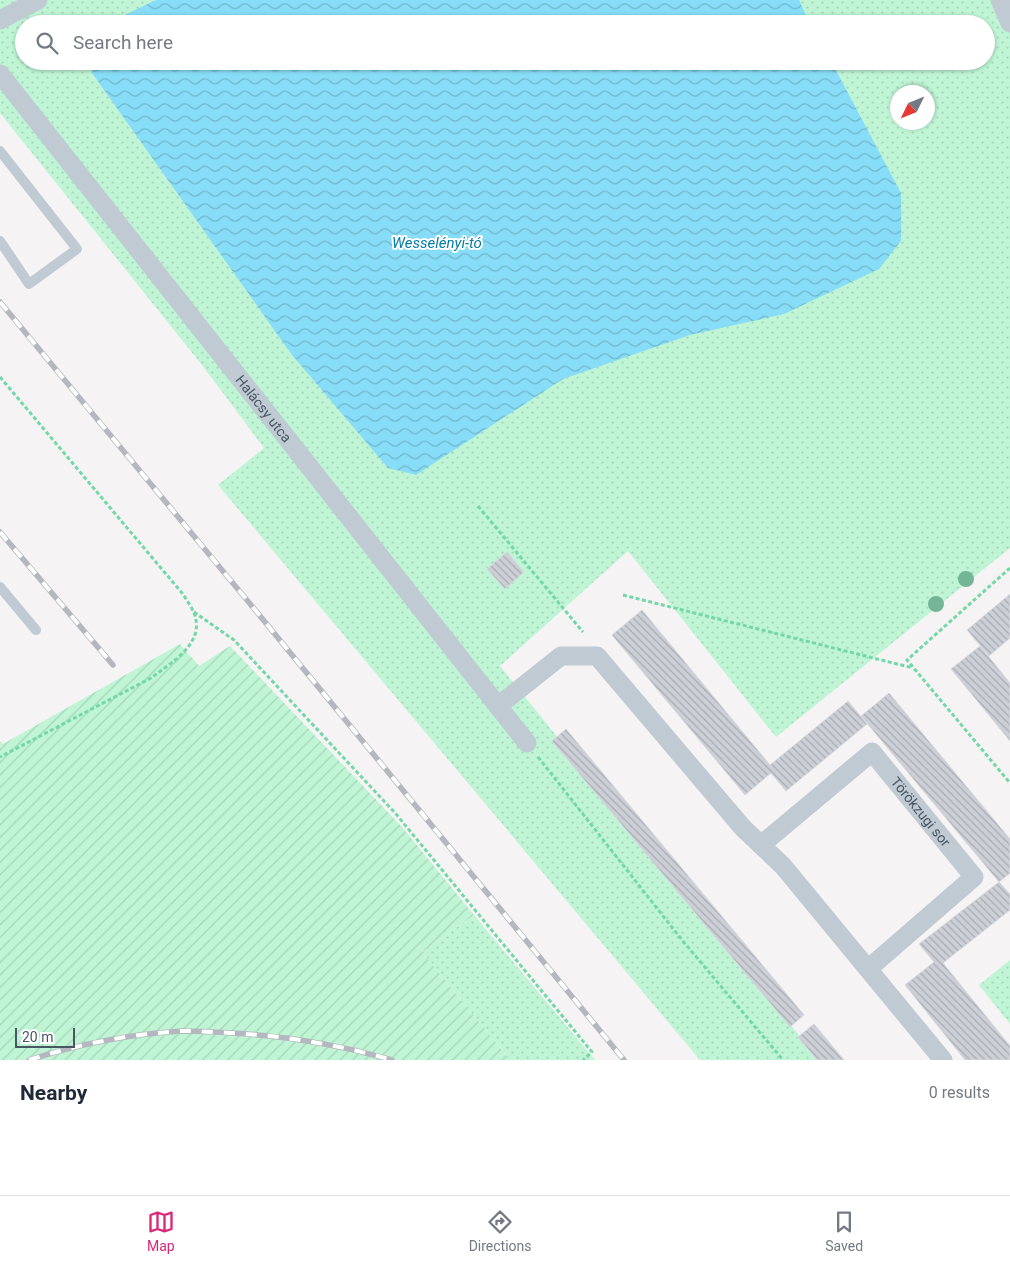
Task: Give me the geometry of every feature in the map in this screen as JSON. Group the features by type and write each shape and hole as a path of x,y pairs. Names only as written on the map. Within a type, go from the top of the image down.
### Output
{"street":[{"path":"0,20 38,0"},
{"path":"1000,0 1010,23"},
{"name":"Halácsy utca","path":"0,74 527,743"},
{"path":"498,706 561,656 597,656 743,828 783,866 943,1060"},
{"name":"Törökzugi sor","path":"761,845 872,752 974,877 868,969"}],"lane":[{"path":"0,151 77,249 29,284 0,241"},
{"path":"0,587 36,630"}],"path":[{"path":"0,377 182,593 194,612 197,626 196,637 190,646 172,663 151,678 0,757"},
{"path":"478,506 583,632"},
{"path":"1010,568 907,660 1010,783"},
{"path":"623,595 914,668"},
{"path":"194,612 234,640 396,814 592,1052 583,1060"},
{"path":"527,743 682,940 783,1060"}],"green space":[{"path":"0,0 1010,0 1010,548 776,737 628,551 500,666 819,1060 700,1060 218,485 264,448 202,365 0,113"},
{"path":"180,644 199,666 230,646 402,827 474,915 422,952 510,1060 0,1060 0,741 3,744"},
{"path":"474,915 595,1060 510,1060 422,952"},
{"path":"1010,960 1010,1024 979,985"}],"water":[{"path":"156,0 799,0 806,15 125,15"},
{"name":"Wesselényi-tó","path":"92,70 836,70 901,193 901,241 879,269 784,314 690,335 563,379 416,475 388,468 292,355 92,73"}],"building":[{"path":"507,552 524,572 505,589 487,569"},
{"path":"1010,594 1010,638 989,656 967,630"},
{"path":"642,610 770,765 848,701 867,724 786,791 771,773 745,795 612,635"},
{"path":"980,646 1010,683 1010,741 951,669"},
{"path":"889,693 1010,839 1010,873 999,882 861,716"},
{"path":"566,729 804,1015 790,1027 552,741"},
{"path":"999,882 1010,894 1010,910 943,963 1010,1046 1010,1060 965,1060 905,985 934,962 919,944"},
{"path":"814,1024 844,1060 817,1060 798,1037"}],"railway":[{"path":"0,302 624,1060"},
{"path":"0,532 113,665"},
{"path":"29,1060 105,1041 182,1031 252,1034 293,1039 353,1050 392,1060"}]}
